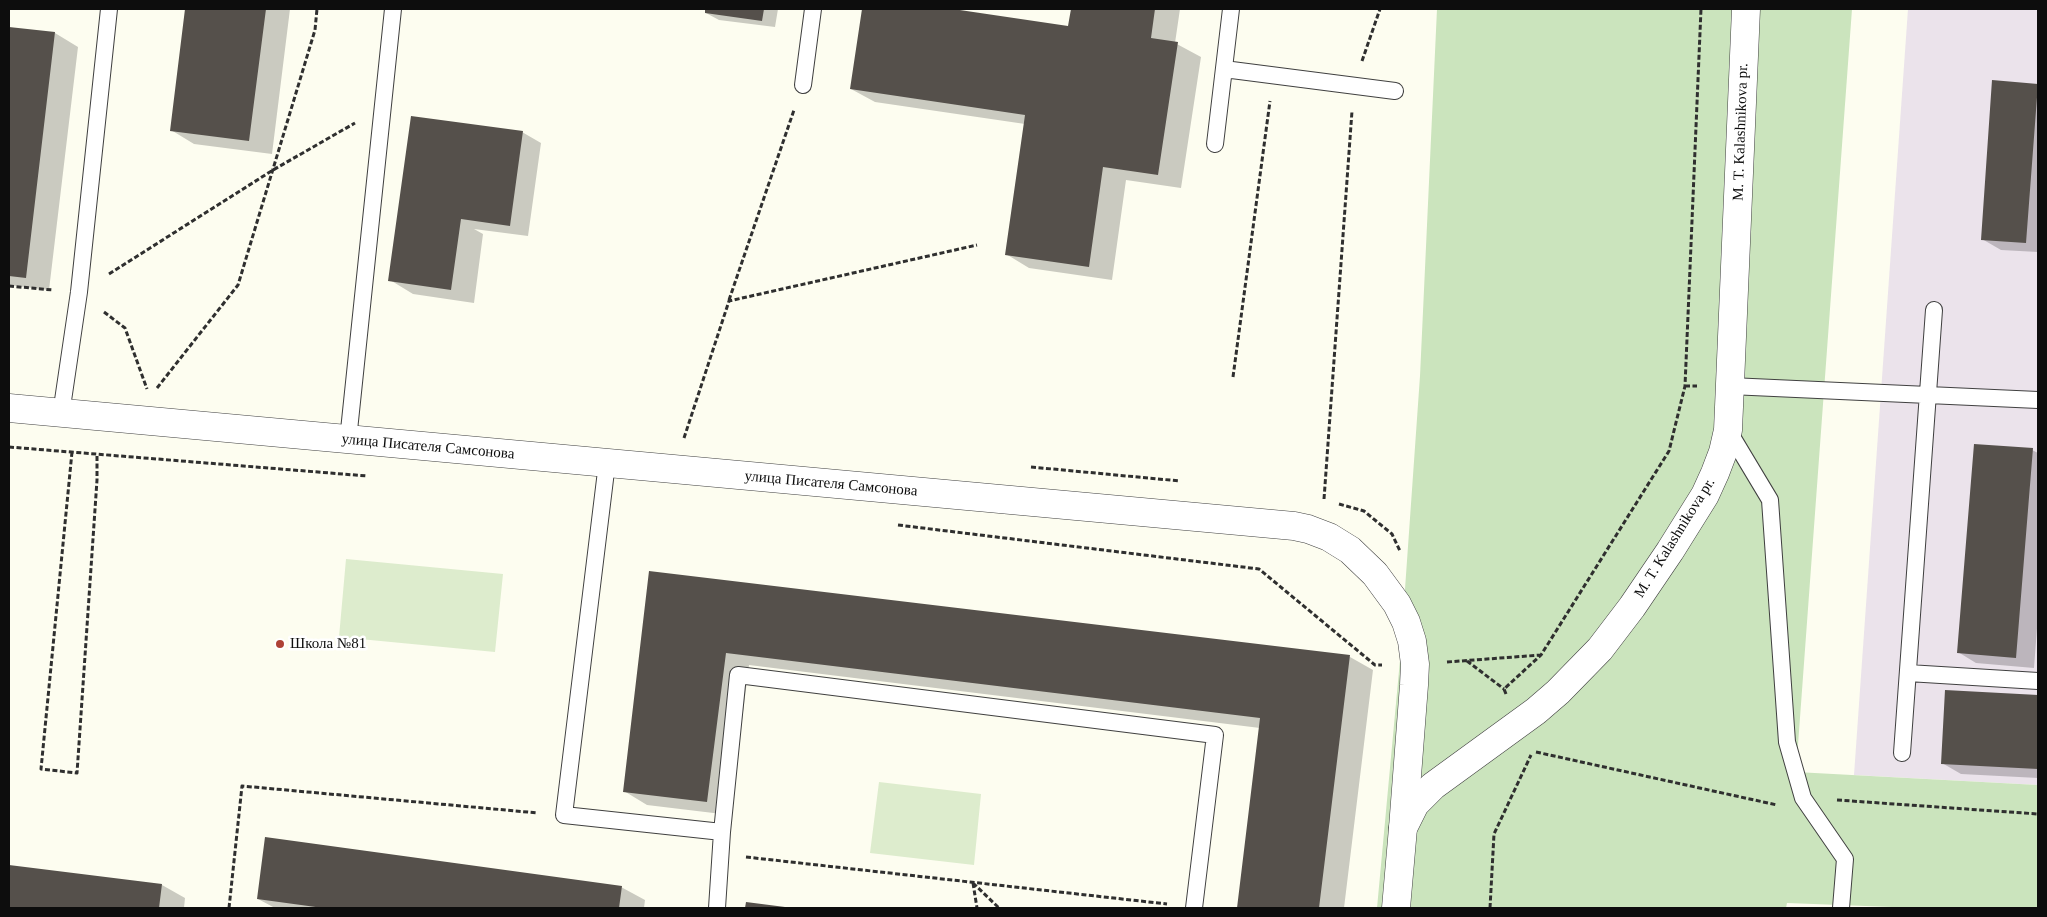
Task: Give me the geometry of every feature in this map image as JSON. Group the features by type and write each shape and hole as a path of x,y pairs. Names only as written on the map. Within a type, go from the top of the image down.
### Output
{"street":[{"name":"M. T. Kalashnikova pr.","path":"1396,908 1403,828 1415,804 1433,786 1558,692 1600,649 1627,614 1670,551 1705,495 1723,452 1728,430 1746,9"},
{"name":"улица Писателя Самсонова","path":"9,408 1294,526 1318,533 1350,550 1375,574 1397,604 1406,622 1412,641 1415,664 1412,729 1403,828"}],"lane":[{"path":"61,414 79,292 108,9"},
{"path":"348,440 393,9"},
{"path":"803,84 813,9"},
{"path":"1215,144 1231,9"},
{"path":"1224,69 1395,92"},
{"path":"1902,753 1934,310"},
{"path":"1730,386 2038,400"},
{"path":"1728,430 1770,500 1787,742 1803,798 1845,859 1841,908"},
{"path":"607,463 564,815 722,832"},
{"path":"1908,673 2038,681"},
{"path":"716,908 738,675 1215,735 1194,908"}],"path":[{"path":"132,420 238,285 316,30 317,9"},
{"path":"1324,499 1353,86 1380,9"},
{"path":"1504,689 1541,655 1669,451 1686,386 1701,9"},
{"path":"1233,378 1273,76"},
{"path":"684,438 803,84"},
{"path":"79,292 273,170 383,106"},
{"path":"729,301 977,245"},
{"path":"9,286 79,292 124,328 150,398"},
{"path":"9,447 377,476"},
{"path":"72,452 41,769 76,773 97,480 97,454"},
{"path":"897,524 1259,569 1375,665 1415,664"},
{"path":"1466,660 1504,689 1515,726 1533,751 1494,834 1490,908"},
{"path":"229,908 242,786 564,815"},
{"path":"720,854 1194,908"},
{"path":"973,883 976,908"},
{"path":"973,883 999,908"}],"shaded area":[{"path":"1908,9 2038,9 2038,785 1854,775"}],"green space":[{"path":"1437,9 1852,9 1796,772 2038,785 2038,908 1918,908 1787,903 1786,908 1377,908 1400,660 1420,376"},
{"path":"346,559 503,574 495,652 339,637"},
{"path":"879,782 981,794 974,865 870,853"}],"building":[{"path":"185,9 266,9 249,141 170,131"},
{"path":"705,9 764,9 762,21 705,13"},
{"path":"862,9 953,9 1068,26 1071,9 1155,9 1151,38 1178,42 1158,175 1103,167 1089,267 1005,255 1025,115 850,89"},
{"path":"9,27 55,32 26,278 9,276"},
{"path":"1992,80 2038,84 2026,243 1981,240"},
{"path":"411,116 523,131 510,226 461,219 451,290 388,281"},
{"path":"1974,444 2033,448 2016,658 1957,653"},
{"path":"649,571 1350,655 1319,908 1237,908 1260,718 726,653 707,802 623,792"},
{"path":"1945,690 2038,695 2038,769 1941,764"},
{"path":"265,837 622,886 619,908 323,908 257,899"},
{"path":"9,865 162,884 159,908 9,908"},
{"path":"746,902 785,907 785,908 745,908"}],"place":[{"name":"Школа №81","path":"280,644"}]}
